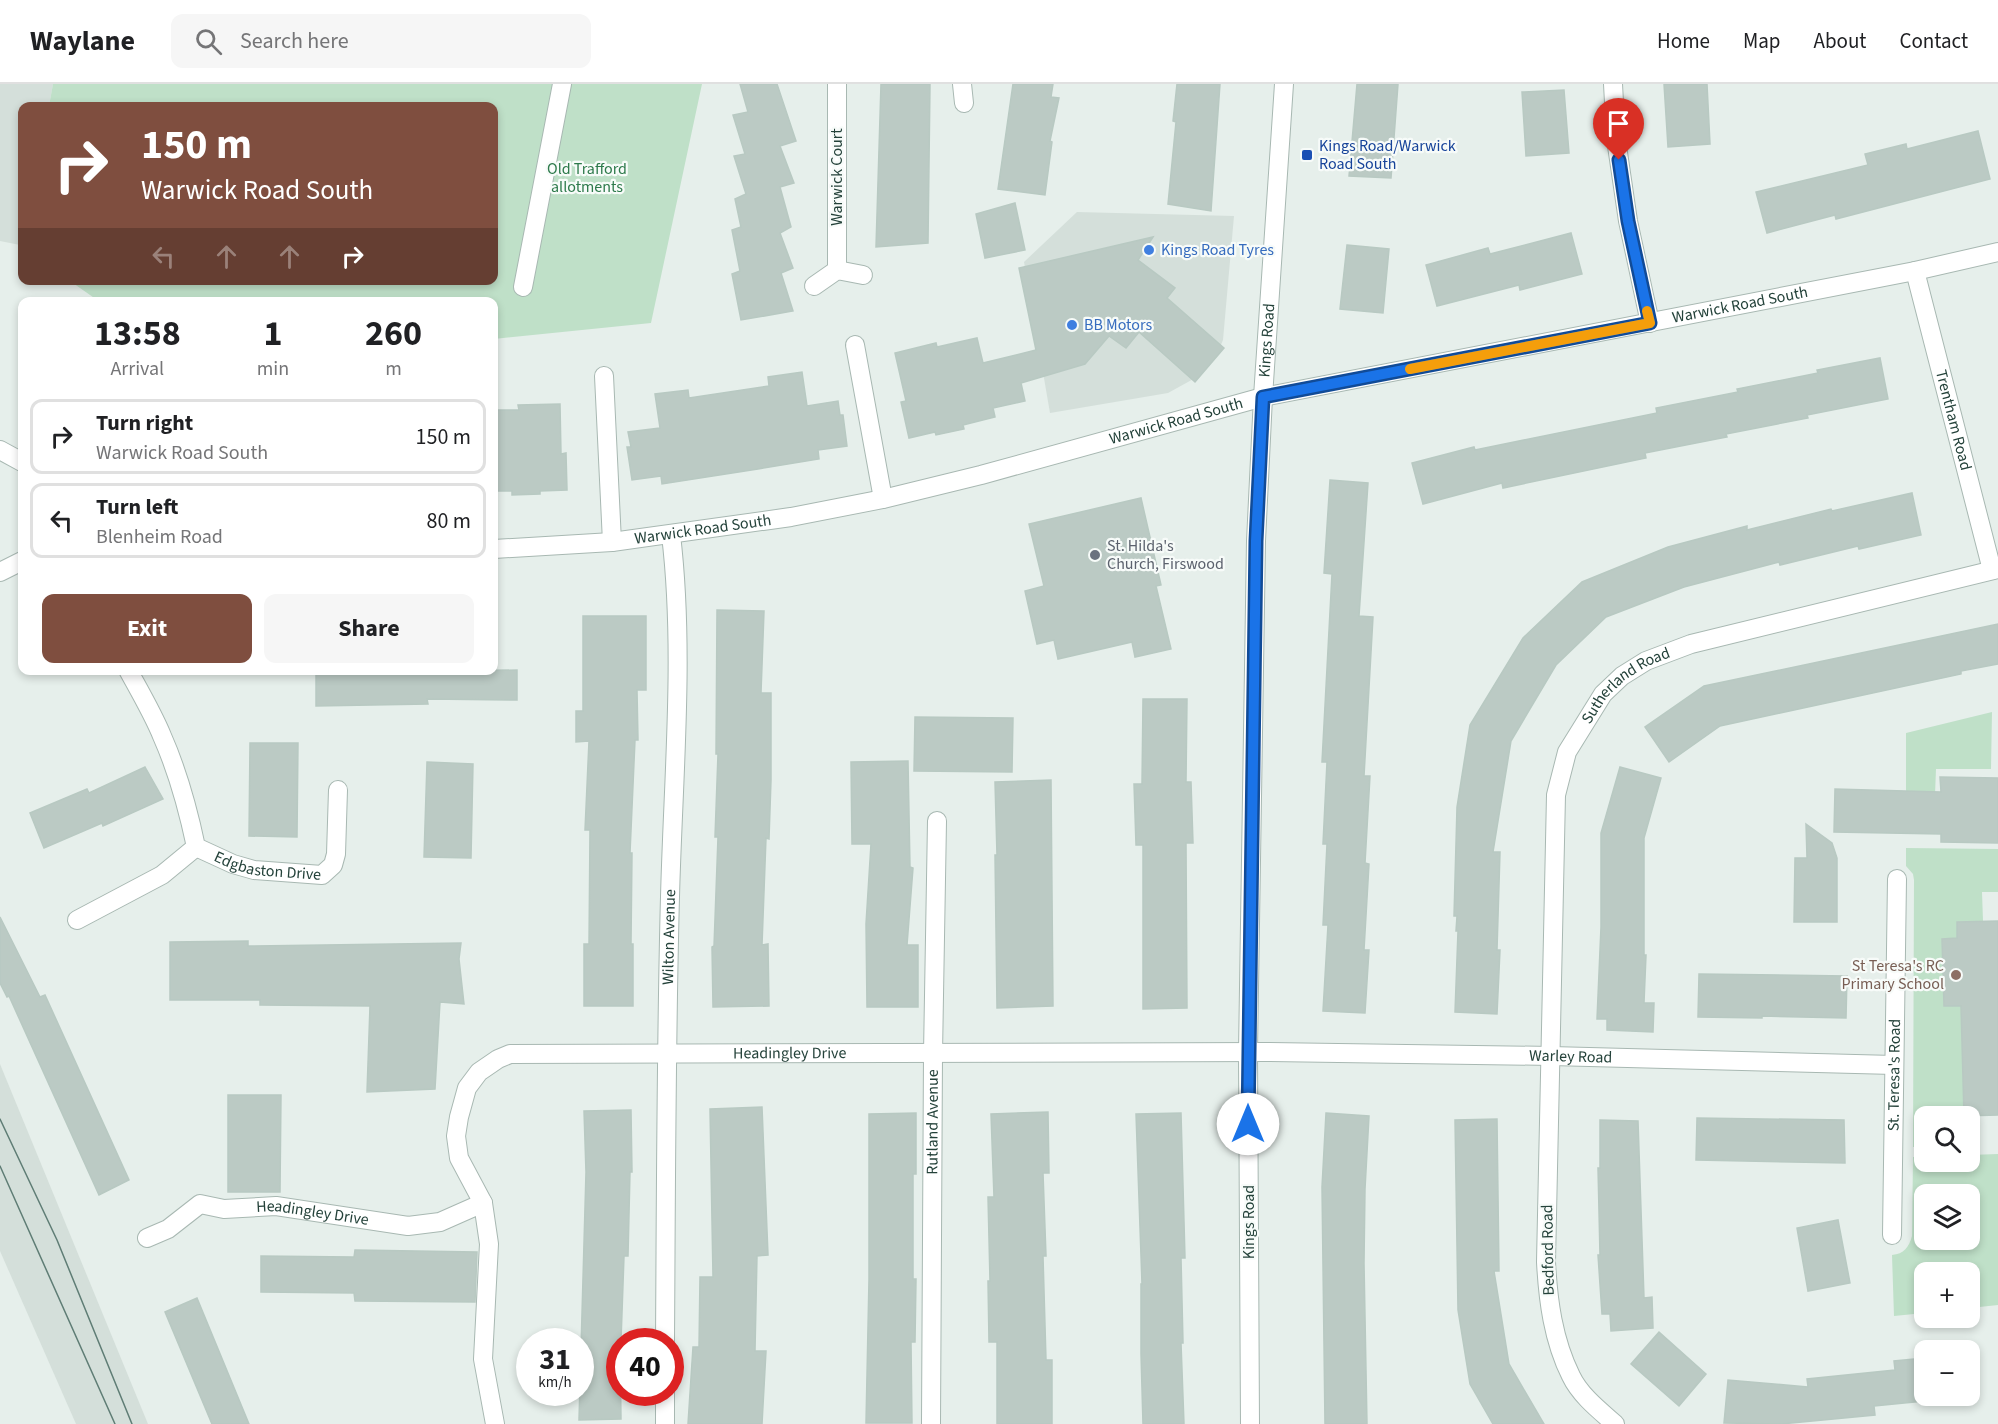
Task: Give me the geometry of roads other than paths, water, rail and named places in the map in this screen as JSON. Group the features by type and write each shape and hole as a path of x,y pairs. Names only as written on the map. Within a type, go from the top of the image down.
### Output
{"street":[{"path":"523,287 562,84"},
{"name":"Warwick Court","path":"837,84 837,270"},
{"path":"962,84 964,103"},
{"name":"Kings Road","path":"1250,1424 1248,1052 1256,541 1263,397 1284,84"},
{"path":"1613,84 1616,140 1650,323"},
{"name":"Warwick Road South","path":"498,549 612,542 671,535 791,517 883,499 1055,455 1263,397 1915,272 1998,252"},
{"path":"814,286 837,270 863,274"},
{"name":"Trentham Road","path":"1915,272 1995,569"},
{"path":"855,345 883,499"},
{"path":"604,376 612,542"},
{"path":"0,450 18,460"},
{"name":"Wilton Avenue","path":"665,1328 667,1054 678,631 671,535"},
{"path":"0,572 18,563"},
{"name":"Sutherland Road","path":"1551,1056 1556,795 1567,752 1603,694 1622,676 1646,661 1691,644 1995,569"},
{"name":"Edgbaston Drive","path":"131,675 162,735 190,818 196,847"},
{"name":"Edgbaston Drive","path":"196,847 232,864 254,870 322,875 333,865 336,854 338,790"},
{"name":"Rutland Avenue","path":"931,1424 933,1054 938,821"},
{"name":"Edgbaston Drive","path":"77,920 162,875 196,847"},
{"name":"St. Teresa's Road","path":"1893,1235 1897,879"},
{"name":"Headingley Drive","path":"495,1424 483,1359 489,1244 483,1203 459,1158 456,1136 467,1088 479,1072 498,1059 510,1054 1248,1052"},
{"name":"Warley Road","path":"1248,1052 1551,1056 1894,1065"},
{"name":"Bedford Road","path":"1551,1056 1546,1262 1549,1303 1558,1341 1571,1377 1595,1407 1615,1424"},
{"name":"Headingley Drive","path":"147,1238 168,1229 200,1204 224,1209 276,1206 408,1226 440,1222 483,1203"},
{"path":"665,1406 665,1424"}],"tram line":[{"path":"0,1119 57,1240 132,1424"},
{"path":"0,1166 115,1424"}],"place":[{"name":"Kings Road/Warwick Road South","path":"1307,155"},
{"name":"Kings Road Tyres","path":"1149,250"},
{"name":"BB Motors","path":"1072,325"},
{"name":"St. Hilda's Church, Firswood","path":"1095,555"},
{"name":"St Teresa's RC Primary School","path":"1956,975"}],"park label":[{"name":"Old Trafford allotments","path":"587,178"}]}
